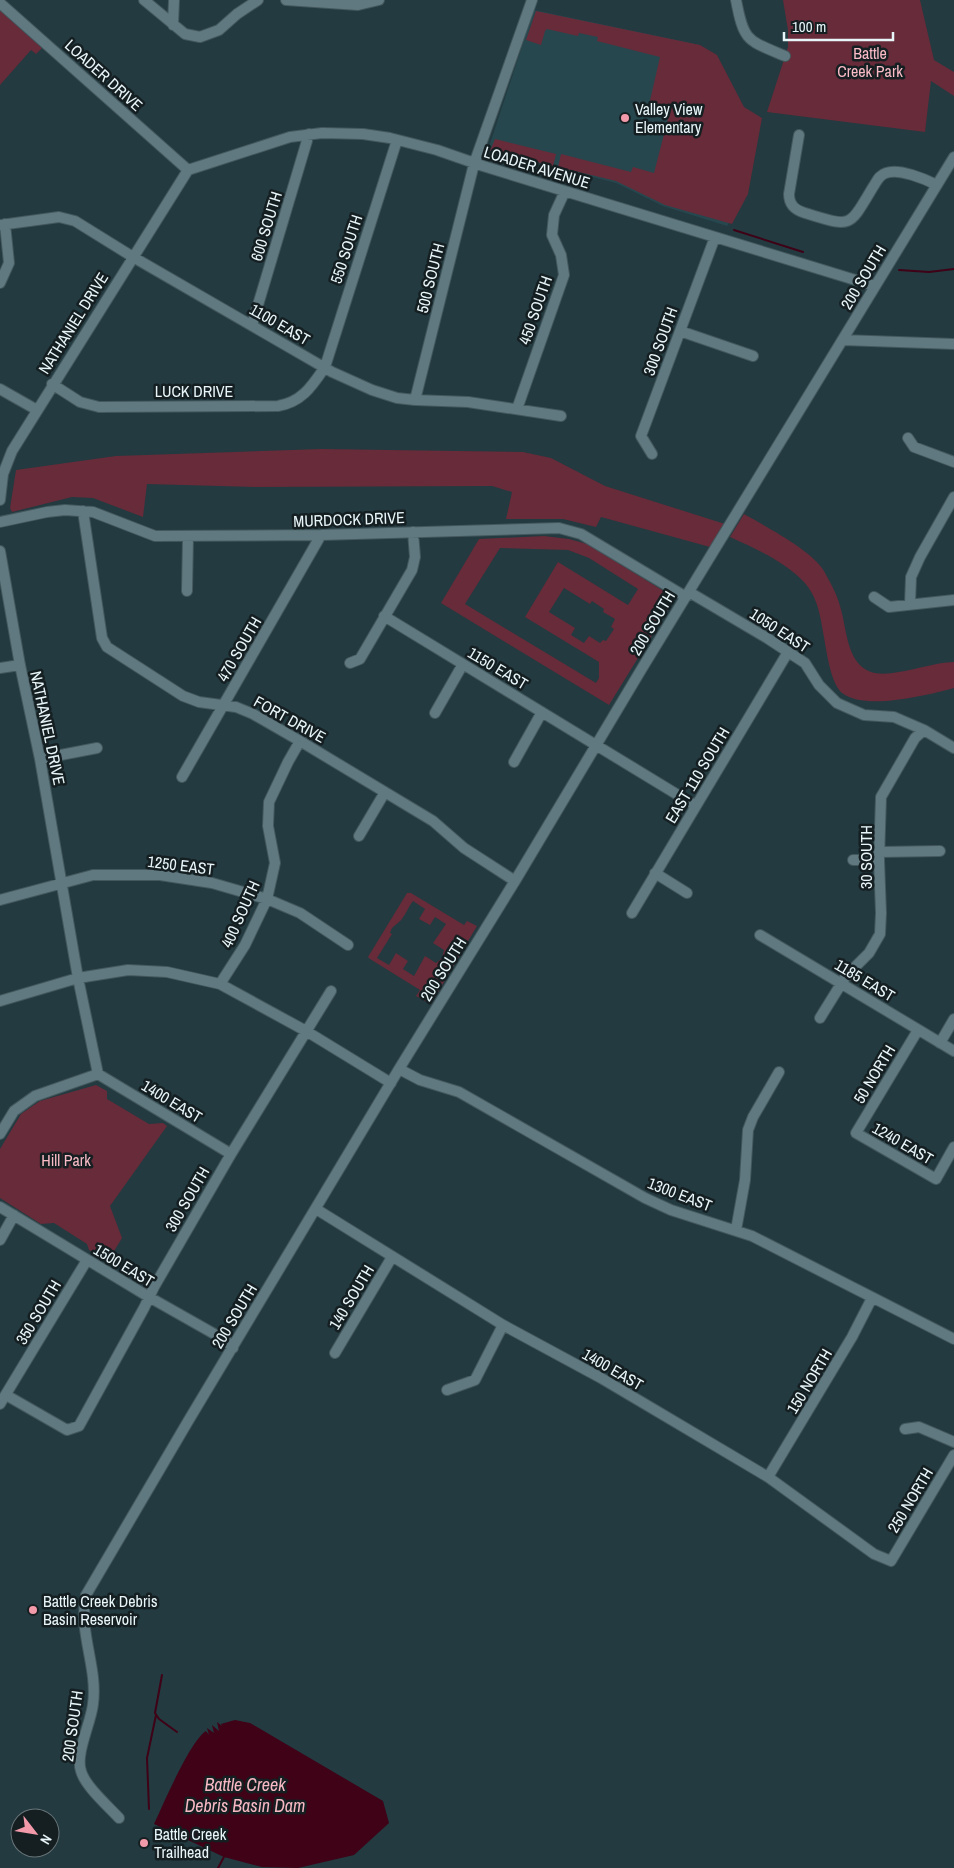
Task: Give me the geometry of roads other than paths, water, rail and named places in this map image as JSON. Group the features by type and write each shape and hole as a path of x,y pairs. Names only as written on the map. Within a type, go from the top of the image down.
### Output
{"street":[{"path":"144,0 186,34 200,37 219,30 237,14 258,0"},
{"path":"173,25 174,0"},
{"path":"286,0 358,5 379,0"},
{"name":"500 SOUTH","path":"415,400 474,164 532,0"},
{"path":"736,0 746,36 755,44 784,56"},
{"name":"LOADER DRIVE","path":"0,3 188,170"},
{"name":"LOADER AVENUE","path":"188,170 290,137 309,134 344,133 397,140 437,150 474,164 874,286"},
{"name":"600 SOUTH","path":"252,325 309,134"},
{"path":"799,135 789,194 791,204 799,211 836,222 847,222 856,216 878,178 893,171 922,177 937,185"},
{"name":"550 SOUTH","path":"325,367 397,140"},
{"name":"200 SOUTH","path":"119,1818 84,1779 80,1768 82,1751 94,1704 94,1690 83,1617 86,1595 399,1069 954,156"},
{"name":"NATHANIEL DRIVE","path":"0,500 3,474 8,460 52,384 188,170"},
{"name":"450 SOUTH","path":"517,409 564,275 561,255 552,235 554,215 564,191"},
{"name":"1100 EAST","path":"3,224 47,218 68,218 351,382 372,390 397,398 468,402 561,416"},
{"path":"0,283 9,264 3,224"},
{"name":"300 SOUTH","path":"652,454 641,436 715,237"},
{"path":"680,331 753,356"},
{"path":"843,340 954,344"},
{"name":"LUCK DRIVE","path":"52,384 80,402 99,407 278,406 293,402 301,397 309,390 325,367"},
{"path":"0,389 37,410"},
{"path":"908,438 914,447 954,462"},
{"path":"910,604 911,577 920,557 954,497"},
{"name":"MURDOCK DRIVE","path":"0,522 65,510 93,512 155,536 188,537 558,528 581,534 687,594"},
{"name":"FORT DRIVE","path":"83,512 102,638 107,647 183,696 198,702 236,707 253,714 300,740 433,821 464,848 515,881"},
{"path":"350,663 360,659 412,570 415,557 413,532"},
{"name":"470 SOUTH","path":"182,777 321,535"},
{"path":"187,592 188,537"},
{"name":"NATHANIEL DRIVE","path":"0,551 20,665 40,760 78,978 98,1074"},
{"name":"1050 EAST","path":"687,594 804,663 819,685 837,703 864,715 894,717 924,730 954,748"},
{"path":"874,597 889,607 954,600"},
{"name":"1150 EAST","path":"384,616 696,806"},
{"name":"EAST 110 SOUTH","path":"632,913 788,652"},
{"path":"434,713 463,664"},
{"path":"0,668 20,665"},
{"path":"514,762 542,712"},
{"name":"30 SOUTH","path":"820,1018 841,984 855,965 869,953 880,934 879,856 882,797 915,738 924,730"},
{"name":"400 SOUTH","path":"220,984 245,946 267,899 275,863 268,826 269,802 300,740"},
{"path":"40,760 97,748"},
{"path":"359,836 385,792"},
{"path":"853,860 940,851"},
{"path":"655,873 687,892"},
{"name":"1250 EAST","path":"0,900 93,875 160,875 212,882 267,899 300,913 348,945"},
{"name":"1185 EAST","path":"760,935 954,1051"},
{"path":"0,1001 78,978 128,970 167,972 220,984 306,1031 391,1083"},
{"name":"300 SOUTH","path":"3,1400 67,1430 79,1426 154,1286 231,1154 331,991"},
{"path":"940,1042 954,1019"},
{"name":"50 NORTH","path":"856,1133 918,1030"},
{"name":"1300 EAST","path":"399,1069 420,1080 459,1092 645,1198 671,1210 752,1236 954,1339"},
{"path":"736,1230 746,1180 748,1130 753,1117 779,1072"},
{"path":"0,1134 14,1111 34,1096 98,1074"},
{"name":"1400 EAST","path":"98,1074 231,1154"},
{"name":"1240 EAST","path":"856,1133 936,1179 954,1147"},
{"name":"1500 EAST","path":"0,1207 149,1297 225,1340 233,1348"},
{"name":"1400 EAST","path":"316,1209 503,1325 601,1378 768,1477 874,1554 891,1561"},
{"path":"0,1240 14,1215"},
{"name":"140 SOUTH","path":"335,1353 392,1257"},
{"name":"350 SOUTH","path":"3,1400 87,1260"},
{"name":"150 NORTH","path":"768,1477 852,1337 872,1298"},
{"path":"447,1390 475,1380 503,1325"},
{"path":"905,1429 919,1427 954,1442"},
{"name":"250 NORTH","path":"891,1561 954,1455"}],"water":[{"name":"Battle Creek Debris Basin Dam","path":"235,1720 250,1723 383,1801 389,1823 354,1855 298,1868 262,1867 224,1857 154,1824 177,1774 192,1747 206,1731 209,1735 207,1728 214,1733 212,1725 219,1731 217,1722 222,1726 221,1724"}],"waterway":[{"path":"734,230 803,252"},
{"path":"899,270 929,272 954,269"},
{"path":"162,1675 155,1713 159,1719 177,1732"},
{"path":"149,1809 147,1758 156,1715"},
{"path":"218,1868 225,1855"}],"place":[{"name":"Valley View Elementary","path":"625,118"},
{"name":"Battle Creek Debris Basin Reservoir","path":"33,1610"},
{"name":"Battle Creek Trailhead","path":"144,1843"}],"park label":[{"name":"Battle Creek Park","path":"870,62"},
{"name":"Hill Park","path":"66,1160"}]}
